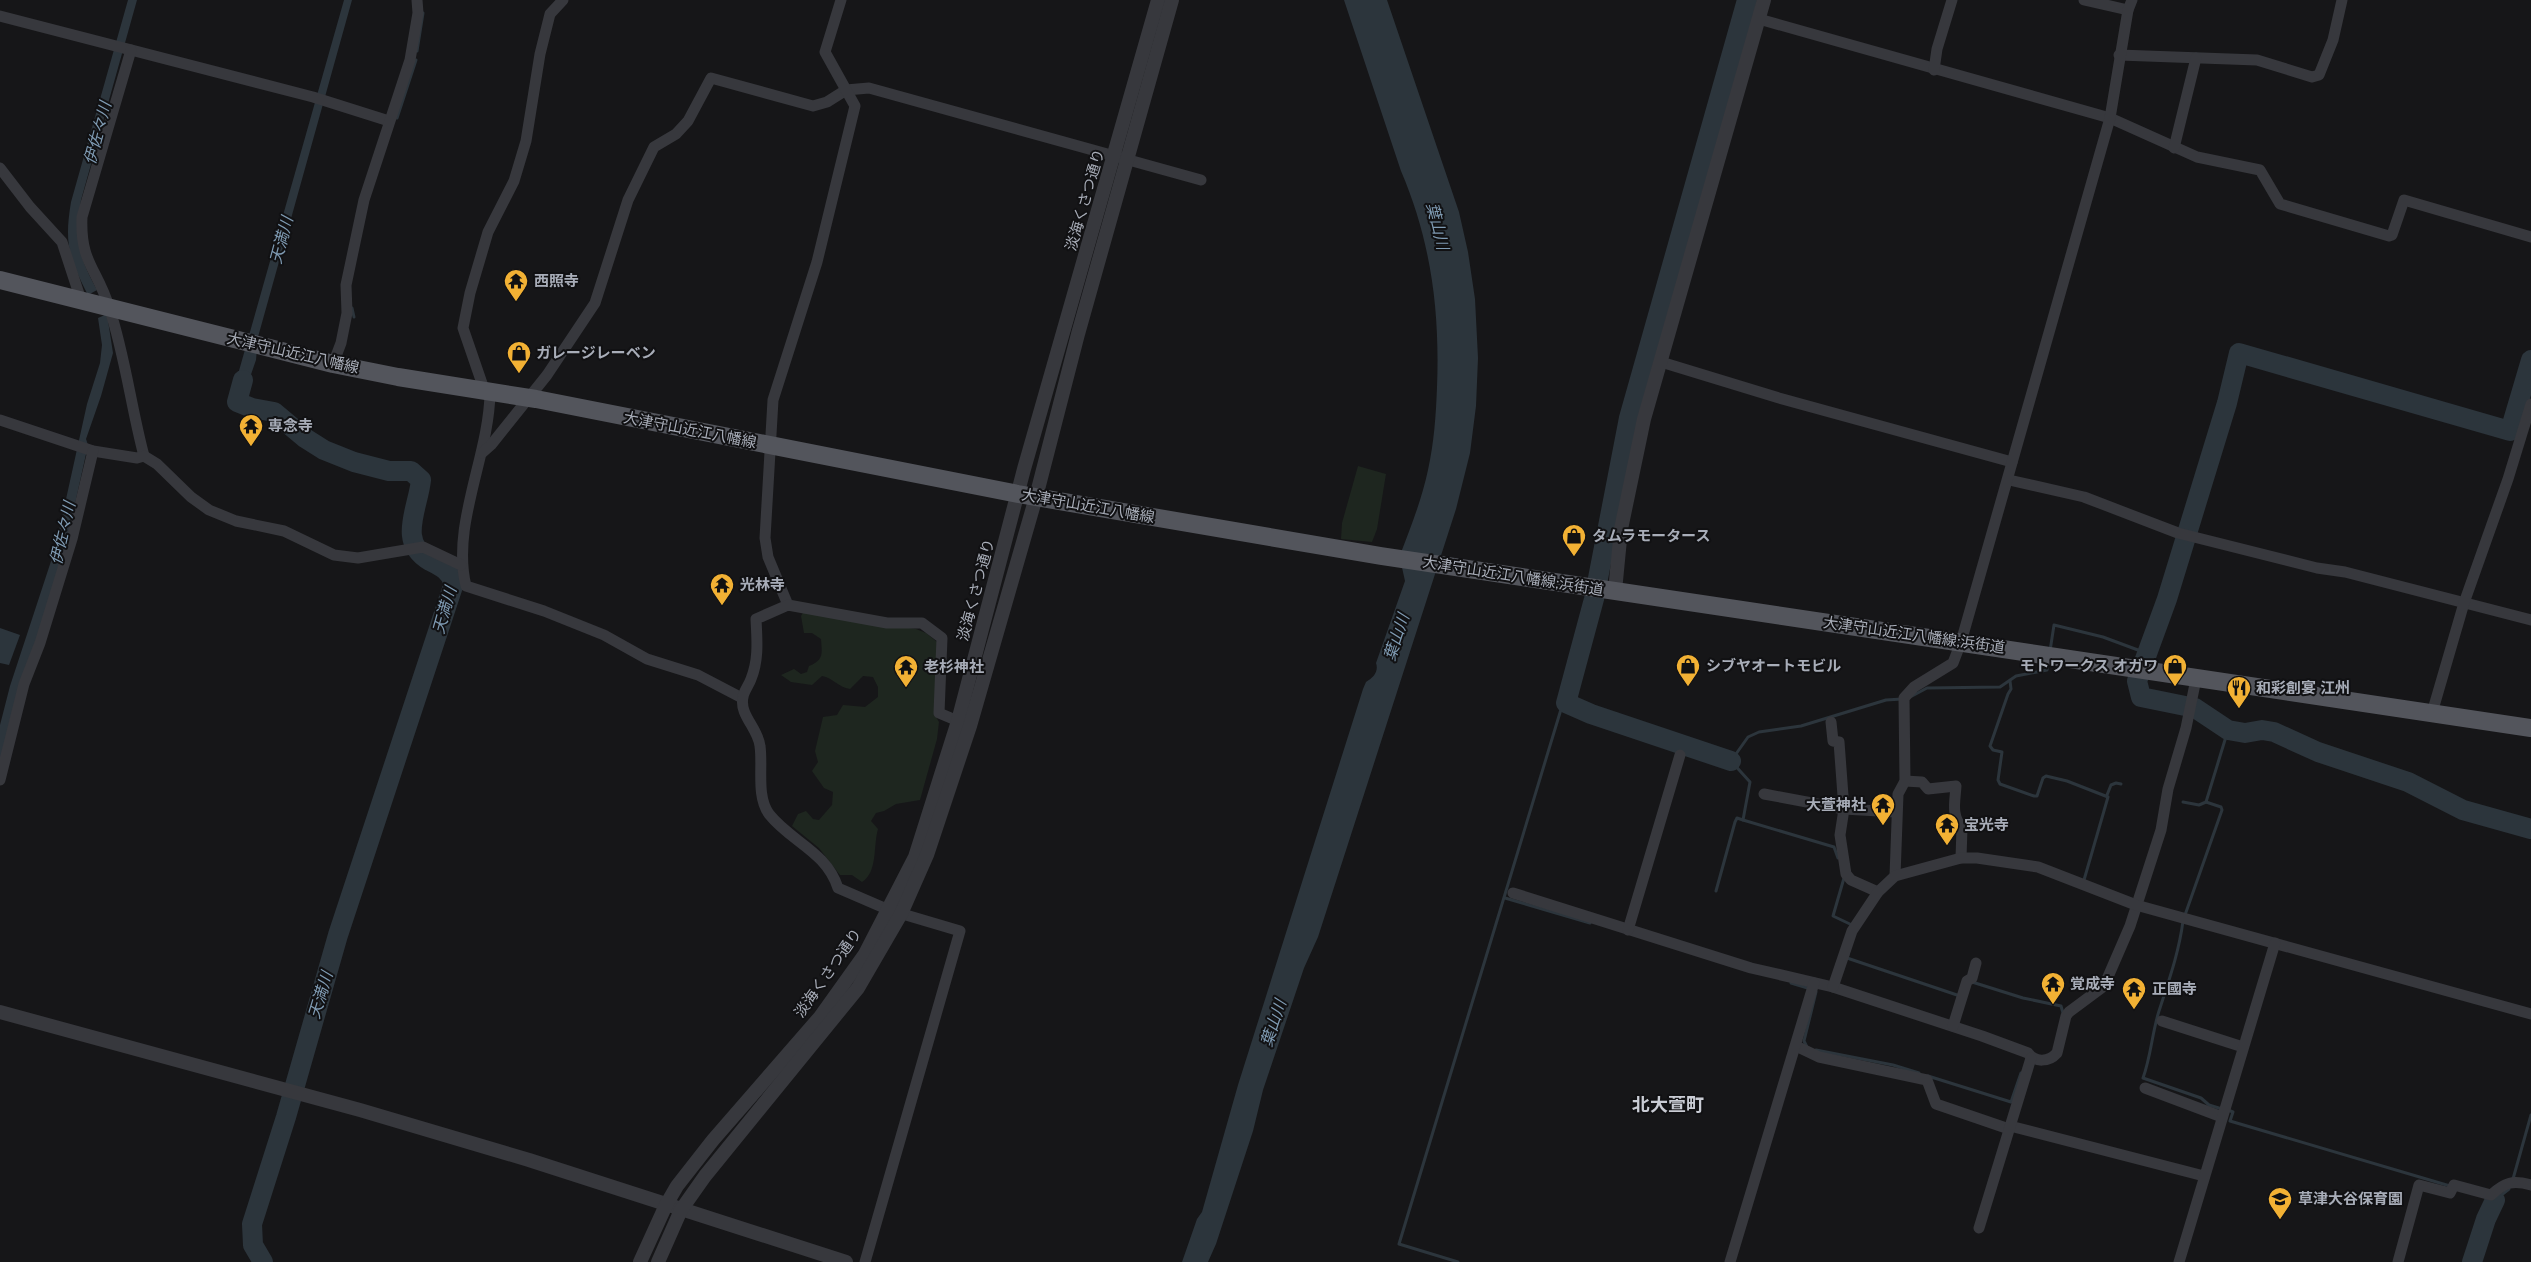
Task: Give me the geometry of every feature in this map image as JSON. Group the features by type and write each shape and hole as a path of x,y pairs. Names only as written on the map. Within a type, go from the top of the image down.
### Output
{"main road":[{"name":"大津守山近江八幡線","path":"0,280 333,364 529,398 1018,494 1386,556"},
{"name":"大津守山近江八幡線;浜街道","path":"1386,556 2531,728"}],"street":[{"path":"333,364 341,343 347,313 346,286 362,208 410,60 416,28 417,0"},
{"path":"563,0 550,14 540,54 526,141 514,181 488,232 470,293 463,328 488,392 489,419 466,526 461,565 466,586 544,611 604,635 646,659 698,674 742,698"},
{"path":"788,605 768,557 765,538 773,400 816,262 855,106 825,52 841,0"},
{"name":"淡海くさつ通り","path":"658,1262 681,1210 740,1132 858,988 895,912 927,855 964,724 1036,497 1078,334 1158,0"},
{"name":"淡海くさつ通り","path":"964,724 1018,494 1121,158 1172,0"},
{"path":"1603,589 1621,529 1644,419 1764,0"},
{"path":"1934,70 1937,49 1952,0"},
{"path":"1896,876 1896,812 1898,794 1904,781 1904,698 1914,687 1953,663 1961,642 2009,480 2012,462 2110,118 2130,5 2084,0"},
{"path":"2120,55 2257,60 2312,78 2320,75 2333,40 2342,0"},
{"path":"0,16 313,97 389,121"},
{"path":"1759,19 1934,70 2110,118 2197,157 2260,170 2280,204 2388,236 2392,235 2404,200 2531,237"},
{"path":"130,50 82,217 81,236 85,258 110,308 144,456 157,464 191,497 209,510 236,520 284,531 345,558 358,558 415,548 461,565"},
{"path":"2174,148 2196,58"},
{"path":"482,453 491,445 529,398 595,303 628,200 654,148 682,128 711,78 813,106 827,102 846,90 870,88 1201,180"},
{"path":"0,168 30,207 62,242 81,300"},
{"path":"70,263 85,258"},
{"path":"1661,362 1815,408 2012,462"},
{"path":"2432,712 2464,603 2508,479 2531,404"},
{"path":"0,420 91,450 137,458 144,456"},
{"path":"0,780 24,684 40,643 72,539 91,450"},
{"path":"2009,480 2084,497 2178,533 2531,620"},
{"path":"865,1262 960,931 895,912 838,888 833,873 822,860 768,813 762,796 760,745 756,730 746,718 742,698 751,680 758,655 756,619 788,605 887,623 922,623 942,638 938,714 964,724"},
{"path":"1513,893 1812,987 1833,987 1954,1026 2028,1053 2032,1058 2042,1060 2054,1057 2057,1053 2066,1016 2104,986 2130,926 2161,830 2168,789 2186,728 2196,678"},
{"path":"1830,722 1833,741 1839,742 1844,809 1840,835 1846,874 1851,880 1878,892"},
{"path":"1628,930 1680,755"},
{"path":"1904,781 1922,782 1928,789 1956,786 1954,814 1955,820 1962,828 1961,858"},
{"path":"1764,794 1844,809 1896,812"},
{"path":"1833,987 1852,930 1878,892 1896,876 1961,858 1978,858 2038,866 2136,905 2531,1014"},
{"name":"淡海くさつ通り","path":"640,1262 666,1205 713,1140 820,1016 895,912"},
{"path":"2179,1262 2275,943"},
{"path":"1954,1026 1967,981 1972,978 1976,962"},
{"path":"1730,1262 1796,1046 1812,987"},
{"path":"0,1012 302,1093 529,1160 846,1262"},
{"path":"2162,1021 2244,1047"},
{"path":"1796,1046 1819,1057 1927,1080 1936,1104 2009,1128 2204,1176"},
{"path":"1979,1228 2032,1058"},
{"path":"2145,1088 2222,1117"},
{"path":"2398,1262 2419,1185 2450,1193 2454,1185 2491,1195 2503,1184 2516,1181 2531,1185"}],"shaded area":[{"path":"1358,466 1386,474 1377,529 1372,542 1341,539 1342,523"},
{"path":"804,611 916,629 926,633 937,642 935,704 936,717 939,722 937,739 920,800 896,804 876,813 871,821 878,829 873,865 871,872 862,882 852,875 840,875 819,848 792,826 798,814 806,811 813,819 819,820 832,805 833,792 824,788 812,771 818,762 815,751 823,717 837,715 843,705 865,707 878,697 878,687 873,677 863,676 850,689 822,676 812,685 791,682 781,675 794,669 801,674 807,672 809,666 820,659 821,639 812,633 804,633 801,616"}],"water":[{"name":"伊佐々川","path":"128,0 137,0 81,200 80,247 85,266 97,290 88,295 72,260 68,240 71,202"},
{"path":"344,0 352,0 258,337 256,360 239,409 229,406"},
{"name":"葉山川","path":"1344,0 1387,0 1459,212 1468,252 1475,299 1478,358 1476,406 1470,453 1456,509 1318,937 1304,968 1263,1090 1253,1131 1216,1244 1208,1262 1182,1262 1197,1219 1202,1212 1238,1085 1363,689 1366,682 1376,672 1376,663 1405,581 1401,563 1402,550 1423,491 1433,439 1437,387 1437,331 1435,304 1426,250 1420,224"},
{"name":"伊佐々川","path":"107,314 113,353 86,439 88,445 63,558 0,766 0,725 10,686 55,549 87,404 100,363 102,345 98,318"},
{"path":"0,628 20,635 9,665 0,663"}],"waterway":[{"path":"1731,761 1591,714 1566,703 1594,599 1629,418 1747,0"},
{"path":"417,51 423,13"},
{"path":"397,118 416,60"},
{"path":"352,308 354,317"},
{"path":"2531,360 2510,431 2239,353 2227,403 2167,599 2137,681 2141,697 2195,708 2228,730 2245,733 2262,730 2274,732 2318,752 2408,782 2463,810 2531,829"},
{"name":"天満川","path":"243,380 237,402 252,408 274,412 305,438 324,450 354,462 389,471 411,471 421,480 412,524 414,544 420,553 442,567 454,583 338,935 286,1117 252,1224 253,1245 263,1262"},
{"path":"2050,651 2054,625 2103,637 2146,653"},
{"path":"1912,696 1927,688 2000,687 2016,676 2047,670 2048,662"},
{"path":"2010,681 2011,689 1990,746 1993,750 2002,752 1998,780 2000,784 2037,796 2043,778 2046,776 2067,781 2108,797 2084,880"},
{"path":"1716,891 1735,822 1737,818 1743,820 1750,782 1731,761 1748,737 1759,732 1801,726 1886,700 1902,699"},
{"path":"1458,1262 1399,1244 1562,706 1566,703"},
{"path":"2185,915 2222,810 2221,807 2206,802 2228,730"},
{"path":"2107,795 2111,785 2121,784"},
{"path":"2183,802 2199,805 2206,802"},
{"path":"1743,820 1834,847 1838,858"},
{"path":"1844,878 1833,916 1852,925"},
{"path":"1505,898 1590,923"},
{"path":"2183,921 2176,955 2157,1019 2143,1078 2201,1098 2209,1105 2222,1109"},
{"path":"1848,955 1847,958 1960,996"},
{"path":"1972,982 2023,998 2061,1006 2063,1013"},
{"path":"1791,983 1811,989"},
{"path":"1807,1047 1804,1041 1816,992"},
{"path":"1816,1050 1893,1065 1919,1073"},
{"path":"1928,1076 2011,1102 2021,1073"},
{"path":"2228,1110 2233,1112 2230,1121 2450,1186"},
{"path":"2513,1179 2531,1115"},
{"path":"2492,1199 2495,1200 2509,1189"},
{"path":"2472,1262 2486,1219 2495,1200"}],"place":[{"name":"西照寺","path":"516,302"},
{"name":"ガレージレーベン","path":"519,374"},
{"name":"専念寺","path":"251,447"},
{"name":"タムラモータース","path":"1574,557"},
{"name":"光林寺","path":"722,606"},
{"name":"シブヤオートモビル","path":"1688,687"},
{"name":"モトワークス オガワ","path":"2175,687"},
{"name":"老杉神社","path":"906,688"},
{"name":"和彩創宴 江州","path":"2239,709"},
{"name":"大萱神社","path":"1883,826"},
{"name":"宝光寺","path":"1947,846"},
{"name":"覚成寺","path":"2053,1005"},
{"name":"正國寺","path":"2134,1010"},
{"name":"草津大谷保育園","path":"2280,1220"}],"district":[{"name":"北大萱町","path":"1668,1105"}]}
